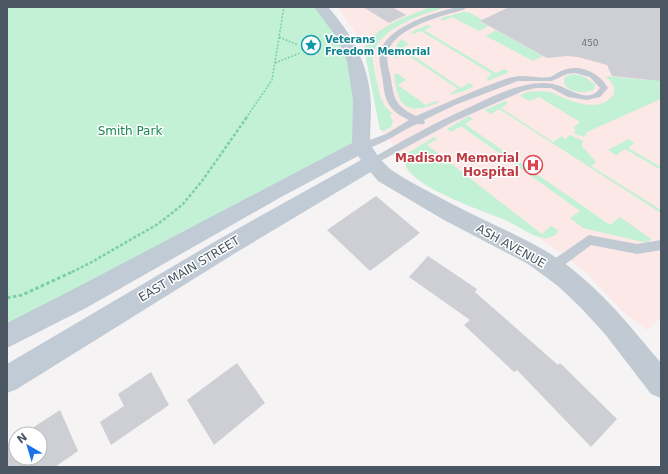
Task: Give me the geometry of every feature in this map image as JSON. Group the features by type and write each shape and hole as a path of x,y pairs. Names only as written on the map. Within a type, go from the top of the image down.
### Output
{"street":[{"path":"321,7 346,38 357,62 363,118 361,139 367,154"},
{"name":"ASH AVENUE","path":"367,154 385,176 451,214 536,256 589,299 614,326 661,384"},
{"name":"EAST MAIN STREET","path":"7,336 77,300 276,191 367,154"},
{"name":"EAST MAIN STREET","path":"7,379 229,245 367,154"}],"lane":[{"path":"434,128 401,112 391,101 384,63 385,48 396,36 408,27 444,12 465,7"},
{"path":"573,70 590,74 597,78 604,88 602,93 596,96 581,98 568,94 556,87 534,86 507,94 434,128 367,154 389,136 416,120 452,103 517,78 552,79 573,70"},
{"path":"551,268 589,240 637,249 661,245"}],"path":[{"path":"7,298 22,295 90,263 158,224 182,205 202,181 272,80 284,7"},
{"path":"280,37 298,45"},
{"path":"275,63 300,53"}],"shaded area":[{"name":"Madison Memorial Hospital","path":"338,7 661,7 661,317 647,330 621,310 586,272 537,236 503,219 453,199 426,185 412,175 406,169 406,158 380,130 364,48"}],"green space":[{"name":"Smith Park","path":"7,7 321,7 357,62 355,146 7,336"},
{"path":"430,7 447,7 426,13 403,23 383,37 377,45 373,55 376,79 381,98 385,106 393,114 390,115 393,121 391,127 384,131 380,130 364,48 377,33 385,27 402,18"},
{"path":"468,12 483,20 480,22 489,26 479,31 452,17 443,21 441,20 441,18"},
{"path":"428,25 432,27 424,30 496,73 504,69 509,72 488,81 487,78 492,74 421,31 413,34 411,32"},
{"path":"496,30 543,56 533,61 486,36"},
{"path":"401,39 409,44 402,48 461,88 469,83 474,86 451,95 450,94 458,89 406,54 396,58 391,54"},
{"path":"397,73 406,80 398,85 426,105 436,101 439,102 423,108 411,108 406,106 402,103 397,92 394,75"},
{"path":"573,74 583,76 595,84 594,89 579,92 569,89 565,86 565,77"},
{"path":"605,76 648,80 661,78 661,99 587,132 584,137 573,133 576,130 573,128 580,122 539,97 529,101 520,96 530,92 551,92 579,103 596,105 607,101 613,96 613,85"},
{"path":"505,101 508,103 501,108 553,142 562,136 565,139 570,135 583,141 582,146 596,162 591,166 661,210 661,213 499,109 491,114 485,110"},
{"path":"469,116 473,119 465,124 610,225 620,217 651,239 647,243 583,228 570,218 580,211 461,126 451,132 447,129"},
{"path":"434,137 437,139 427,145 542,234 551,226 558,230 556,235 546,238 534,235 508,221 444,195 415,177 407,167 406,158 403,156"},
{"path":"629,139 634,143 628,148 661,167 661,170 625,149 616,155 608,150"}],"building":[{"path":"363,7 392,7 406,15 389,23"},
{"path":"509,7 661,7 661,81 612,76 607,65 578,57 567,56 547,58 480,21"},
{"path":"376,196 420,233 370,271 327,230"},
{"path":"428,256 477,289 475,292 558,365 560,363 617,419 591,447 517,370 514,372 464,325 470,320 409,277"},
{"path":"237,363 265,403 214,445 187,400"},
{"path":"151,372 169,405 111,445 100,422 124,406 118,394"},
{"path":"60,410 78,451 55,467 7,467 8,443 8,466 48,466 48,426 35,426"}],"place":[{"name":"Veterans Freedom Memorial","path":"311,45"},
{"name":"Madison Memorial Hospital","path":"533,165"}]}
